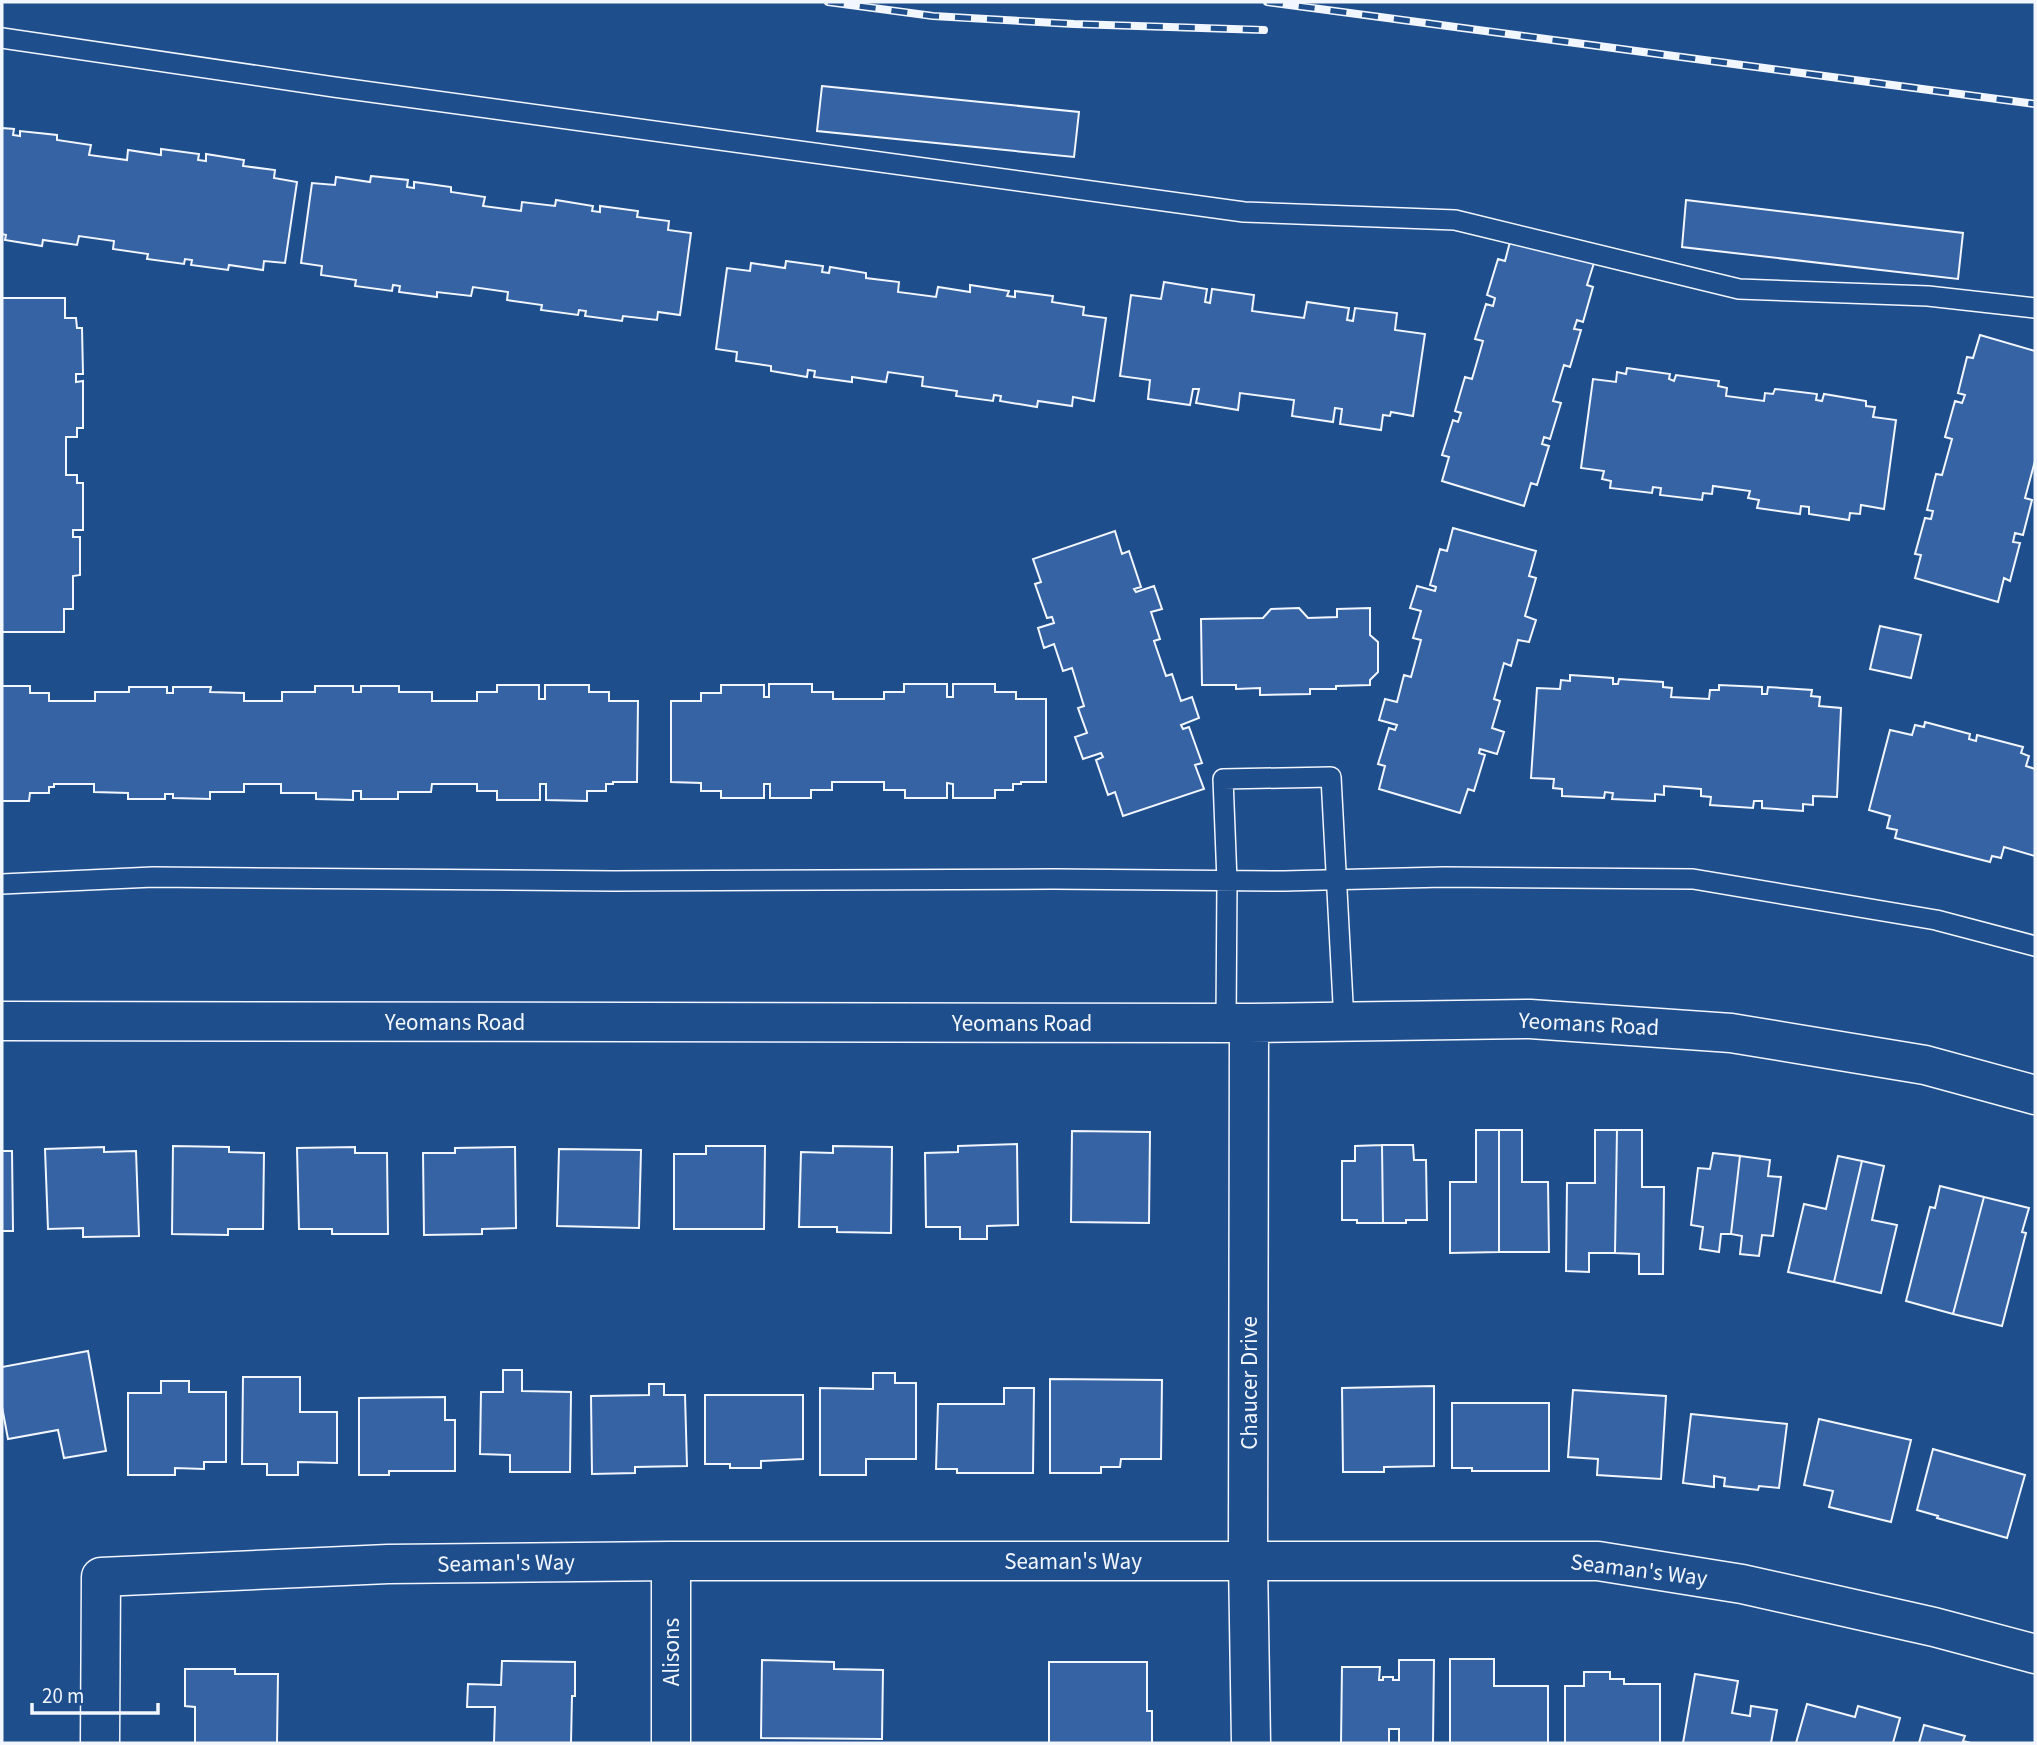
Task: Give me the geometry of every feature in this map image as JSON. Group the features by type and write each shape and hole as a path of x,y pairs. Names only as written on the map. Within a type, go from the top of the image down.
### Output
{"street":[{"name":"Yeomans Road","path":"2,1021 1238,1023 1530,1018 1731,1032 1926,1065 2035,1095"},
{"name":"Chaucer Drive","path":"1238,1023 1251,1743"},
{"name":"Seaman's Way","path":"100,1743 101,1577 388,1564 671,1560 1598,1560 1742,1584 1934,1627 2035,1654"},
{"name":"Alisons","path":"671,1560 671,1743"}],"lane":[{"path":"2,38 334,87 1244,212 1455,220 1739,289 1928,296 2035,307"},
{"path":"1238,1023 1227,881 1223,779 1331,777 1344,1022"},
{"path":"2,884 153,877 614,881 1227,881 1444,877 1693,879 1936,920 2035,946"}],"building":[{"path":"822,86 1079,112 1074,157 817,131"},
{"path":"2,128 14,129 13,135 20,136 20,131 57,135 57,140 91,145 89,155 127,160 128,150 161,155 161,149 199,154 198,160 206,161 206,154 244,160 243,166 275,170 274,178 297,182 285,263 264,261 263,270 229,265 228,270 191,265 192,260 185,259 184,264 147,259 148,254 113,249 114,241 79,236 77,245 43,240 42,246 5,240 6,235 2,234"},
{"path":"371,176 408,180 407,187 414,188 414,182 451,187 451,192 485,197 483,206 521,211 522,202 555,206 556,200 593,206 592,211 600,212 600,206 638,211 637,217 669,221 668,230 691,233 680,315 658,312 657,320 623,316 622,321 585,316 586,311 579,310 578,315 541,310 542,305 507,300 508,292 473,287 471,296 437,292 437,297 399,292 400,286 393,285 392,291 355,286 356,280 321,275 322,266 301,263 312,183 335,185 336,177 370,182"},
{"path":"1686,200 1963,233 1958,279 1682,247"},
{"path":"1511,238 1594,263 1587,285 1593,287 1583,322 1577,320 1574,329 1581,330 1570,367 1564,365 1553,401 1561,403 1550,439 1544,437 1542,444 1549,446 1537,485 1531,483 1524,506 1442,481 1449,457 1442,455 1453,420 1458,422 1461,413 1455,411 1465,377 1472,379 1483,341 1475,339 1486,304 1493,306 1495,298 1487,295 1498,259 1505,261"},
{"path":"786,261 823,266 822,272 829,273 830,267 866,273 866,278 899,282 898,292 936,297 938,287 970,292 970,285 1009,291 1007,296 1015,297 1015,291 1053,296 1052,302 1084,307 1083,315 1106,318 1094,401 1073,397 1072,406 1038,401 1037,407 1000,401 1001,396 994,395 993,401 956,396 957,391 922,386 923,377 888,372 886,382 852,377 852,382 814,377 815,371 808,370 807,377 771,371 771,366 736,361 737,352 716,349 727,268 750,271 751,263 785,268"},
{"path":"1164,282 1207,289 1205,302 1210,303 1212,289 1254,295 1252,311 1304,318 1307,302 1349,308 1347,320 1353,321 1355,308 1397,313 1395,330 1425,334 1413,416 1391,412 1390,416 1383,415 1381,430 1340,424 1342,409 1335,408 1333,422 1292,416 1294,400 1240,393 1238,410 1196,403 1199,389 1193,389 1190,405 1148,399 1150,380 1120,376 1131,295 1161,299"},
{"path":"2,298 65,298 65,318 76,318 77,328 82,328 83,374 76,374 76,382 83,381 83,428 77,428 77,437 66,437 66,475 77,475 77,483 83,483 83,530 73,530 73,537 80,537 80,575 73,576 73,609 64,609 64,632 2,632"},
{"path":"1980,335 2035,351 2035,461 2025,498 2032,500 2023,535 2015,533 2013,542 2020,543 2010,581 2004,578 1998,602 1915,578 1921,555 1915,554 1925,518 1931,519 1933,511 1927,510 1936,474 1942,475 1952,439 1945,437 1955,401 1962,403 1965,395 1958,393 1967,357 1973,358"},
{"path":"1627,368 1670,374 1669,379 1674,381 1676,375 1719,381 1718,386 1727,388 1726,396 1764,401 1765,393 1773,394 1775,389 1817,394 1816,400 1822,401 1824,394 1866,401 1866,406 1875,407 1873,417 1896,420 1884,509 1861,505 1860,514 1850,513 1849,520 1809,514 1809,507 1801,506 1800,514 1757,508 1759,500 1748,498 1750,491 1713,486 1712,494 1703,493 1702,500 1660,495 1661,488 1653,487 1652,493 1610,488 1611,481 1602,479 1604,471 1581,468 1593,379 1616,382 1617,372 1626,374"},
{"path":"1453,528 1536,551 1529,576 1536,578 1525,616 1536,620 1529,642 1518,640 1511,666 1504,663 1494,699 1500,701 1492,728 1504,732 1497,754 1480,749 1479,753 1485,755 1474,791 1468,789 1460,813 1379,789 1385,766 1378,764 1389,728 1395,730 1397,725 1379,720 1385,699 1397,702 1404,675 1411,677 1421,640 1413,638 1421,611 1410,608 1417,586 1435,591 1436,587 1430,585 1440,549 1447,551"},
{"path":"1115,531 1122,554 1129,551 1141,587 1134,589 1136,592 1154,586 1162,609 1151,612 1160,639 1154,641 1166,676 1172,674 1181,701 1192,697 1199,718 1181,725 1183,729 1189,727 1202,763 1195,765 1204,789 1123,816 1115,792 1108,795 1096,760 1103,757 1101,753 1083,759 1075,737 1087,733 1078,708 1084,706 1072,668 1063,671 1054,644 1044,648 1038,628 1054,623 1052,617 1047,618 1035,584 1041,582 1033,559"},
{"path":"1299,608 1308,618 1337,617 1337,609 1370,608 1370,635 1378,642 1378,672 1370,680 1370,685 1310,689 1310,694 1260,695 1260,688 1236,689 1236,685 1202,685 1201,619 1263,618 1271,609"},
{"path":"1880,626 1921,635 1911,678 1870,669"},
{"path":"1570,675 1613,678 1613,684 1618,684 1619,679 1663,682 1663,687 1672,688 1671,697 1709,699 1710,690 1719,690 1719,685 1762,687 1762,694 1767,694 1768,687 1812,690 1811,696 1820,697 1819,706 1841,708 1837,797 1813,796 1813,805 1803,804 1803,811 1762,808 1762,801 1754,801 1753,808 1710,805 1711,797 1701,796 1701,789 1664,786 1664,795 1655,794 1655,801 1612,799 1613,793 1605,792 1604,798 1562,796 1562,789 1553,788 1554,779 1531,778 1537,688 1560,689 1561,680 1570,681"},
{"path":"769,684 812,684 812,692 833,692 833,699 884,699 884,692 904,692 904,684 947,684 947,697 953,697 953,684 995,684 995,692 1016,692 1016,699 1046,699 1046,782 1013,784 1013,790 995,790 995,798 953,798 953,784 947,783 947,798 905,798 905,790 884,790 884,782 832,782 832,790 811,790 811,798 770,798 770,784 764,784 764,798 721,798 721,791 701,791 701,783 671,782 671,701 701,701 701,693 721,693 721,685 764,685 764,697 769,697"},
{"path":"497,685 539,685 539,699 545,699 545,685 589,685 589,692 609,692 609,701 638,701 637,782 613,782 606,784 606,791 587,791 587,801 546,800 546,784 540,784 540,800 497,800 497,791 477,791 477,784 432,784 431,792 398,792 398,799 361,799 361,791 353,791 353,800 316,799 316,793 281,793 281,784 244,784 244,792 210,792 210,799 173,798 173,794 165,794 165,799 128,799 128,793 94,792 94,784 54,784 54,787 49,787 49,793 30,793 29,801 2,801 2,686 30,686 30,693 49,693 49,701 95,701 95,692 129,692 129,687 167,687 167,693 173,693 173,687 211,687 210,692 244,693 244,701 282,701 282,692 315,692 315,686 353,686 353,692 361,692 361,686 399,686 399,692 432,692 432,701 477,701 477,692 497,692"},
{"path":"1925,722 1970,734 1969,739 1976,741 1977,735 2023,747 2021,753 2029,756 2026,766 2035,769 2035,856 2004,847 2001,858 1992,856 1990,862 1895,838 1897,830 1887,828 1890,816 1869,810 1890,730 1912,735 1915,725 1924,727"},
{"path":"1476,1130 1499,1130 1499,1252 1450,1253 1450,1182 1476,1182"},
{"path":"1499,1130 1522,1130 1522,1182 1548,1182 1549,1252 1499,1252"},
{"path":"1595,1130 1617,1130 1615,1253 1589,1253 1589,1272 1566,1271 1567,1183 1595,1183"},
{"path":"1617,1130 1642,1130 1642,1187 1664,1187 1663,1274 1639,1274 1639,1254 1615,1253"},
{"path":"1072,1131 1150,1132 1149,1223 1071,1222"},
{"path":"1017,1144 1018,1225 987,1226 987,1239 960,1239 960,1227 926,1227 925,1153 958,1152 958,1146"},
{"path":"1382,1145 1413,1145 1414,1160 1426,1160 1427,1220 1383,1223"},
{"path":"1382,1145 1383,1223 1342,1220 1342,1161 1355,1161 1355,1146"},
{"path":"173,1146 229,1147 229,1152 264,1153 263,1229 228,1229 228,1235 172,1234"},
{"path":"706,1146 765,1146 764,1229 674,1229 674,1154 706,1154"},
{"path":"833,1146 892,1147 891,1233 837,1232 837,1227 799,1227 801,1152 833,1153"},
{"path":"104,1147 104,1152 136,1151 139,1236 83,1237 83,1228 48,1229 45,1149"},
{"path":"355,1147 355,1153 387,1153 388,1234 332,1234 332,1229 299,1229 297,1148"},
{"path":"515,1147 516,1228 482,1229 482,1234 424,1235 423,1153 455,1153 455,1148"},
{"path":"559,1149 641,1150 639,1228 557,1226"},
{"path":"2,1151 12,1151 13,1231 2,1231"},
{"path":"1713,1153 1740,1156 1731,1234 1721,1234 1719,1252 1700,1249 1703,1227 1691,1225 1698,1168 1710,1169"},
{"path":"1740,1156 1770,1160 1768,1176 1781,1177 1773,1236 1762,1235 1759,1256 1740,1254 1742,1236 1731,1234"},
{"path":"1838,1156 1862,1161 1834,1282 1788,1272 1804,1204 1826,1209"},
{"path":"1862,1161 1884,1166 1872,1220 1897,1225 1881,1293 1834,1282"},
{"path":"1940,1186 1984,1197 1953,1314 1906,1301 1930,1207 1935,1208"},
{"path":"1984,1197 2029,1208 2022,1232 2026,1233 2002,1326 1953,1314"},
{"path":"88,1351 106,1451 64,1458 58,1430 8,1439 2,1407 2,1367"},
{"path":"503,1370 522,1370 522,1391 571,1392 570,1472 510,1472 510,1455 480,1454 481,1392 503,1392"},
{"path":"873,1373 895,1373 895,1383 916,1383 916,1459 866,1459 866,1475 820,1475 820,1388 873,1389"},
{"path":"243,1377 300,1377 300,1412 337,1412 337,1463 298,1462 298,1475 267,1475 267,1464 242,1464"},
{"path":"1050,1379 1162,1380 1161,1459 1121,1459 1120,1467 1101,1467 1101,1473 1050,1473"},
{"path":"161,1381 189,1381 189,1392 226,1392 226,1462 204,1462 204,1469 175,1468 175,1475 128,1475 128,1393 161,1393"},
{"path":"649,1384 664,1384 664,1395 685,1395 687,1466 635,1467 635,1473 592,1474 591,1396 649,1395"},
{"path":"1434,1386 1434,1466 1384,1467 1384,1472 1343,1472 1342,1388"},
{"path":"1004,1388 1034,1388 1033,1473 957,1473 957,1469 936,1469 938,1404 1004,1404"},
{"path":"1573,1390 1666,1396 1661,1479 1597,1475 1598,1459 1568,1457"},
{"path":"705,1395 803,1395 803,1459 761,1461 761,1468 730,1468 730,1464 705,1464"},
{"path":"445,1397 445,1420 455,1420 455,1471 389,1471 389,1475 359,1475 359,1398"},
{"path":"1452,1403 1549,1403 1549,1471 1472,1471 1472,1468 1452,1468"},
{"path":"1691,1414 1787,1424 1779,1488 1759,1486 1758,1490 1724,1486 1725,1478 1714,1476 1714,1487 1683,1483"},
{"path":"1819,1419 1911,1440 1891,1522 1829,1507 1833,1491 1804,1485"},
{"path":"1933,1449 2025,1475 2007,1538 1917,1510"},
{"path":"1450,1659 1494,1659 1494,1686 1548,1686 1548,1743 1450,1743"},
{"path":"762,1660 834,1662 834,1669 883,1670 882,1739 761,1738"},
{"path":"1399,1660 1434,1660 1433,1743 1399,1743 1399,1729 1389,1729 1389,1743 1341,1743 1342,1667 1380,1667 1379,1680 1393,1677 1393,1680 1399,1680"},
{"path":"502,1661 575,1662 571,1743 494,1743 495,1707 467,1707 468,1684 501,1685"},
{"path":"1049,1662 1147,1662 1147,1711 1152,1711 1152,1743 1049,1743"},
{"path":"185,1669 235,1669 235,1674 278,1674 277,1743 195,1743 195,1707 185,1706"},
{"path":"1584,1672 1610,1672 1610,1679 1624,1679 1624,1684 1660,1684 1660,1743 1565,1743 1565,1686 1584,1686"},
{"path":"1695,1674 1738,1681 1732,1713 1750,1716 1751,1706 1777,1710 1771,1743 1683,1743"},
{"path":"1807,1704 1855,1717 1858,1706 1900,1718 1893,1743 1796,1743"},
{"path":"1924,1725 1965,1736 1963,1741 1971,1743 1919,1743"}],"railway":[{"path":"828,2 933,16 1264,30"},
{"path":"1267,2 2035,104"}]}
